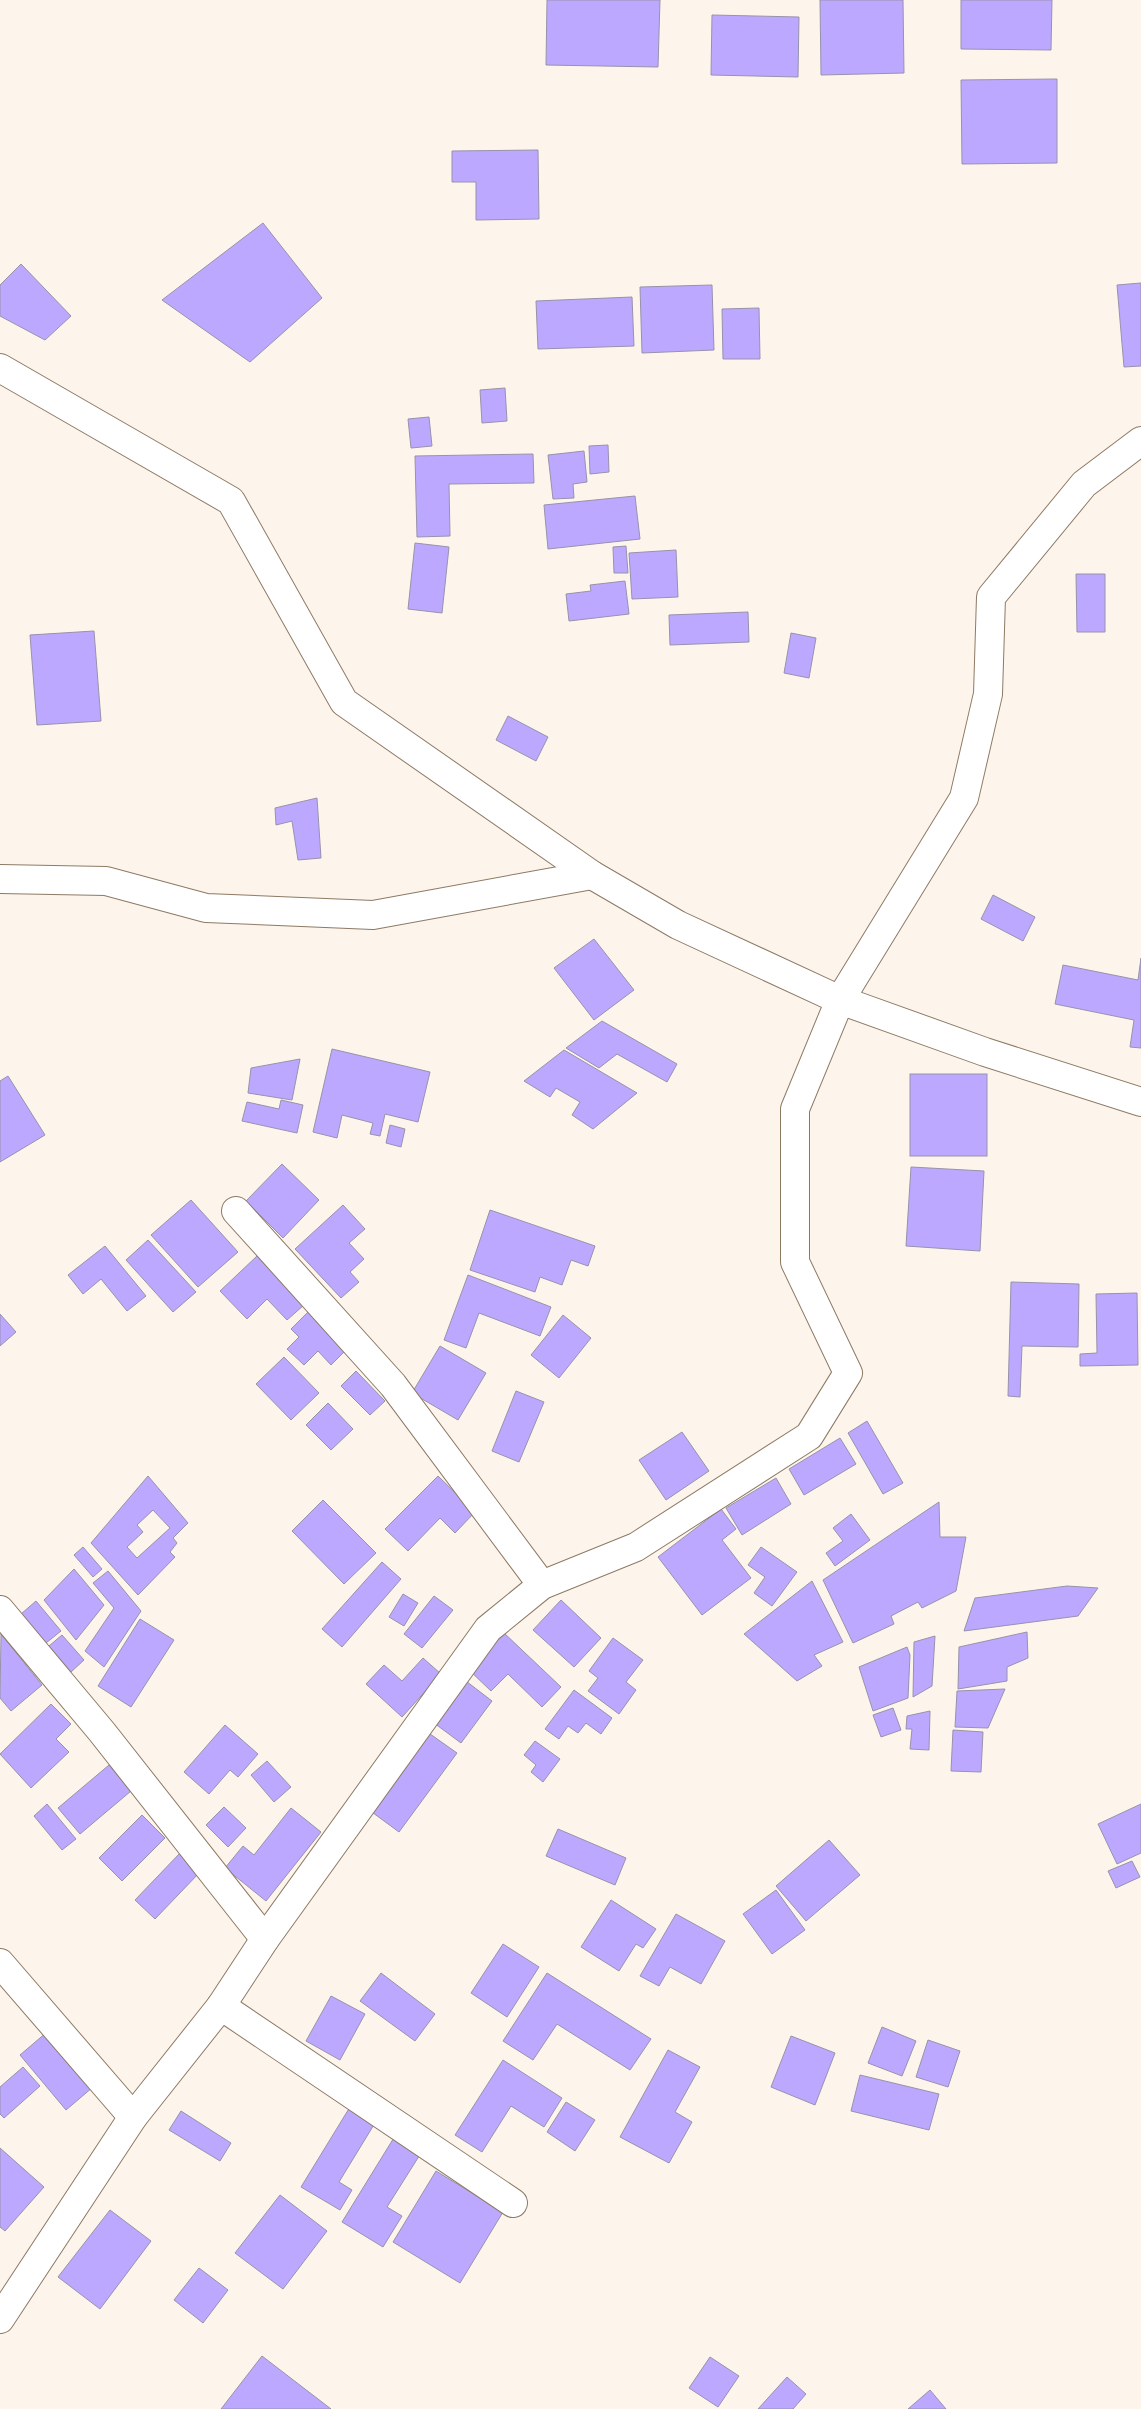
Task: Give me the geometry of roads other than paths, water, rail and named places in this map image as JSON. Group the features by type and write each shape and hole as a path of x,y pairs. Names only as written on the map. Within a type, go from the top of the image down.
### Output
{"street":[{"path":"0,368 231,501 344,702 592,875 678,925 840,1000 985,1052 1141,1102"},
{"path":"0,2319 133,2117 221,2006 265,1939 488,1629 542,1585 636,1546 808,1436 848,1373 795,1262 795,1109 840,1000 964,798 988,694 991,597 1084,484 1141,441"},
{"path":"0,878 106,881 206,908 373,915 592,875"},
{"path":"236,1211 392,1385 542,1585"},
{"path":"0,1610 102,1732 265,1939"},
{"path":"0,1963 133,2117"},
{"path":"221,2006 513,2203"}]}
